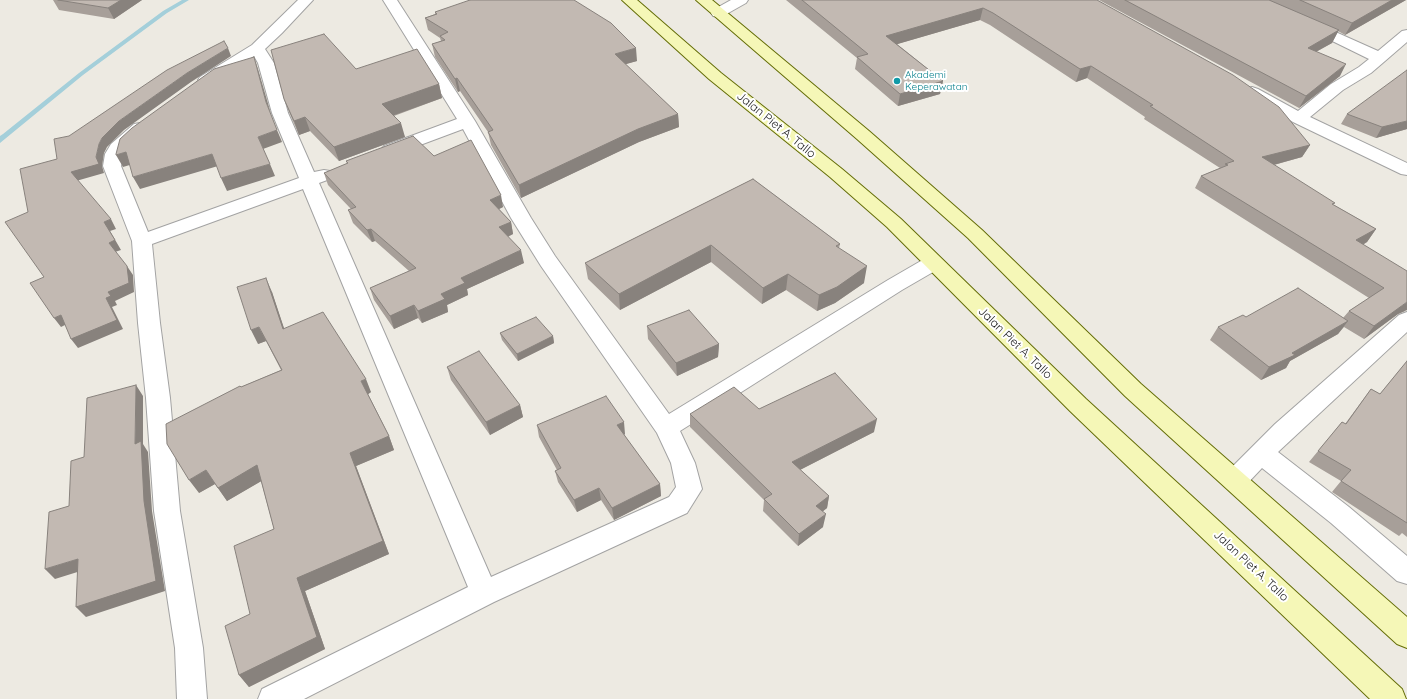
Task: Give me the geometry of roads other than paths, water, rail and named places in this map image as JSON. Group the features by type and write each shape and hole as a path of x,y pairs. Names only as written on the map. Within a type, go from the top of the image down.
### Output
{"main road":[{"name":"Jalan Piet A. Tallo","path":"629,0 715,76 836,173 894,222 933,263 1078,405 1391,699"},
{"path":"703,0 863,136 975,234 1133,390 1407,635"}],"street":[{"path":"192,90 257,48 306,0"},
{"path":"273,699 484,593 678,506 689,489 683,463 666,428 548,261 521,218 467,121 390,0"},
{"path":"718,13 741,0"},
{"path":"1252,0 1317,28 1380,58"},
{"path":"1299,118 1337,87 1365,70 1407,34"},
{"path":"257,48 266,63 280,113 310,180 484,593"},
{"path":"1238,84 1299,118 1407,170"},
{"path":"155,117 131,135 117,148 114,154 112,166 142,241 149,323 158,398 167,511 189,648 192,699"},
{"path":"376,156 467,121"},
{"path":"142,241 339,169"},
{"path":"666,428 895,285 933,263"},
{"path":"1235,480 1283,431 1407,320"},
{"path":"1262,453 1407,572"}],"waterway":[{"path":"0,141 5,135 81,74 165,12 186,0"}],"place":[{"name":"Akademi Keperawatan","path":"897,81"}]}
